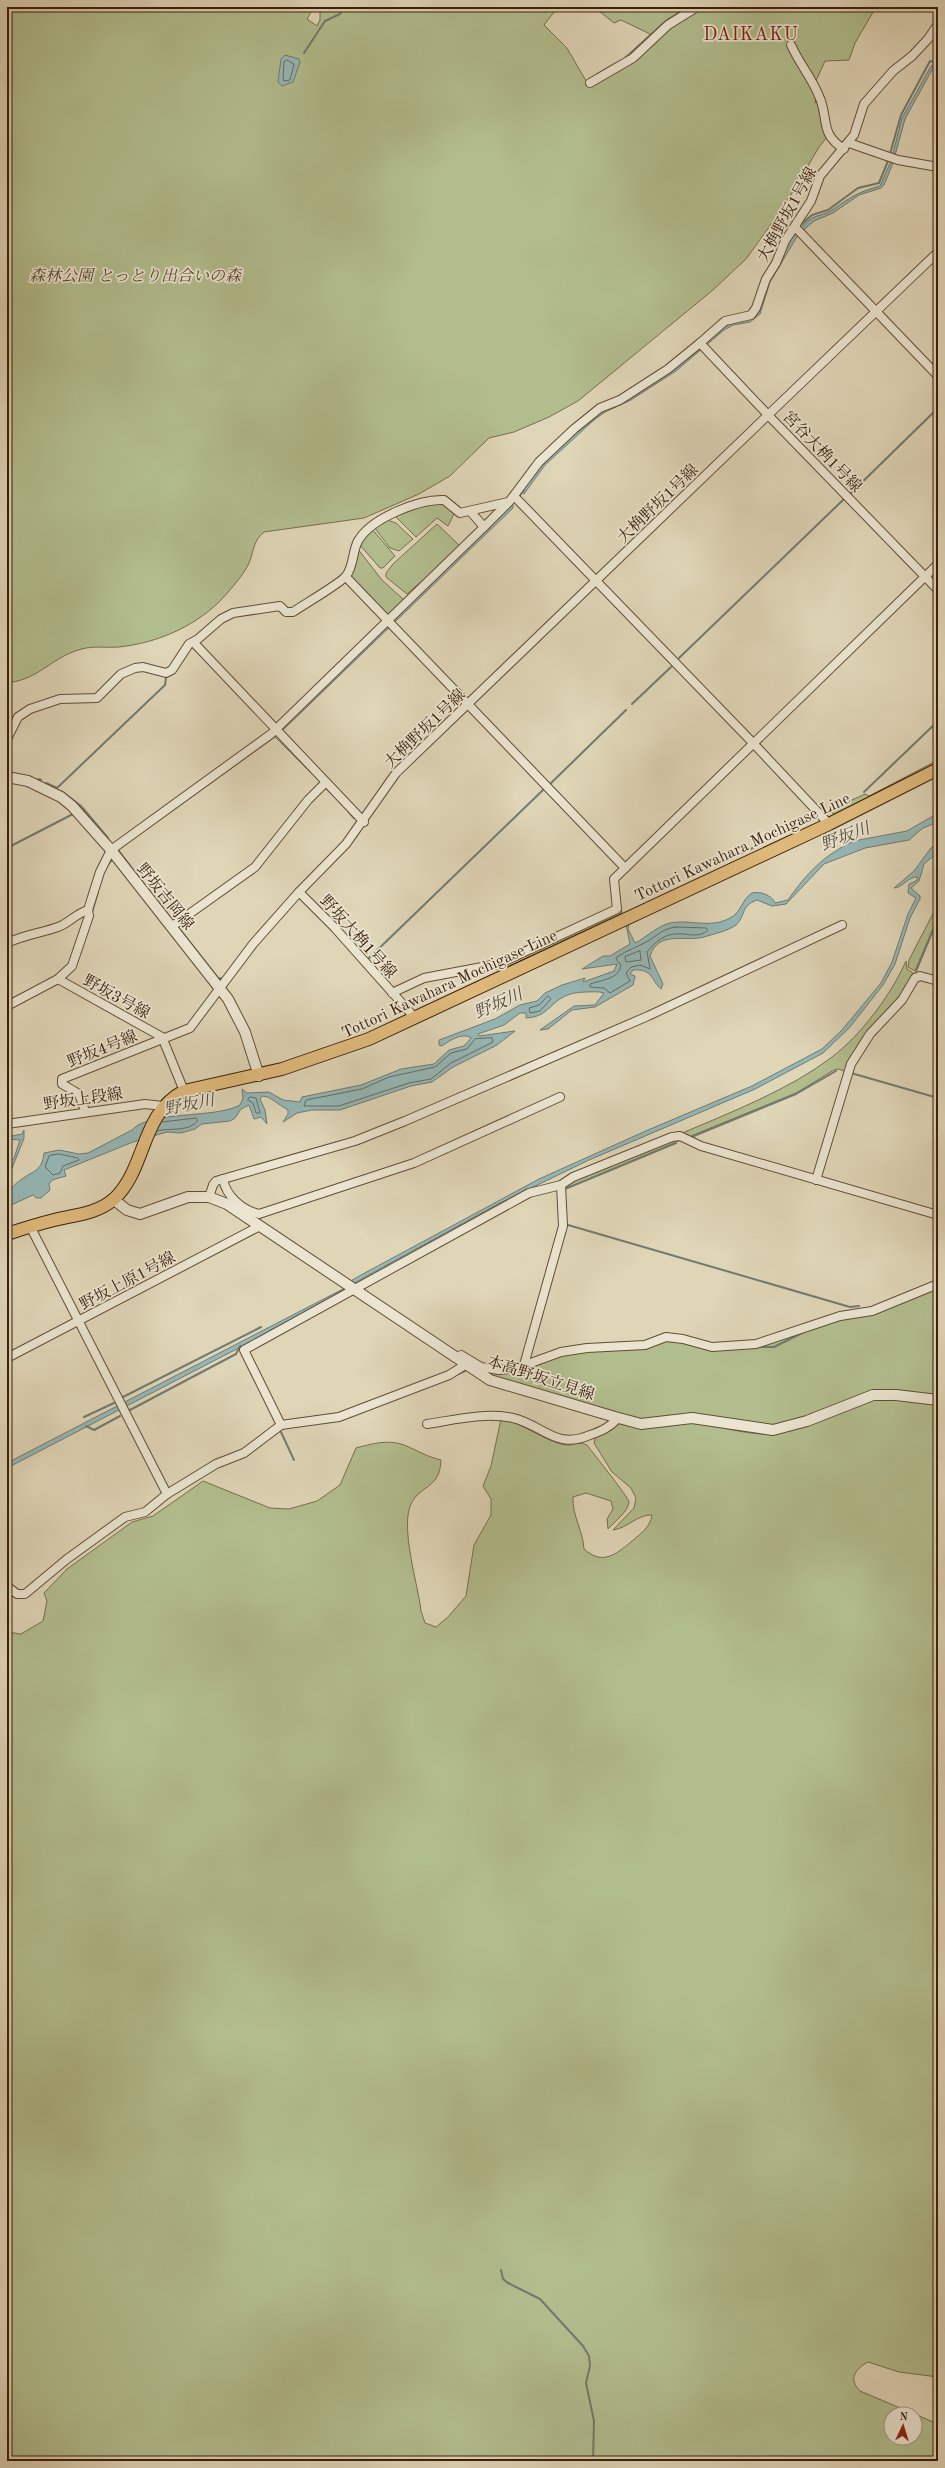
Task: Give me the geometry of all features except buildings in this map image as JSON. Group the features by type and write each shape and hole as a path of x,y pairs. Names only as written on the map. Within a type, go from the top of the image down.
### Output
{"main road":[{"name":"Tottori Kawahara Mochigase Line","path":"117,1195 162,1107 184,1091 202,1086 259,1076 346,1048 415,1018 828,824 938,769"},
{"path":"7,1234 30,1226 96,1210 117,1195"}],"street":[{"path":"590,83 633,58 668,25 697,7"},
{"name":"大桷野坂1号線","path":"700,343 726,321 751,315 756,308 766,279 776,264 785,240 795,228 799,217 814,196 820,176 846,146 867,98 893,71 912,56 928,39 938,24"},
{"path":"791,45 818,92 826,130 834,142 898,160 938,167"},
{"path":"815,103 818,92"},
{"path":"795,228 938,376"},
{"name":"宮谷大桷1号線","path":"938,252 768,415 938,590"},
{"path":"58,979 72,966 89,916 88,910 100,872 111,850 276,728 484,527 511,499 539,462 590,416 662,373 700,343 768,415"},
{"name":"大桷野坂1号線","path":"221,989 253,944 298,892 346,844 364,822 396,773 768,415"},
{"path":"7,739 18,717 30,709 60,699 97,698 120,674 139,666 166,673 172,670 189,644 198,639 221,619 233,613 280,606 289,613 346,577 359,541 365,532 380,521 418,503 436,500 449,502 460,513 511,499"},
{"path":"511,499 596,581 753,743 828,824"},
{"path":"470,511 484,527"},
{"path":"392,993 424,978 498,964 615,911 618,905 614,879 938,564"},
{"path":"346,577 625,868"},
{"path":"196,645 364,822"},
{"name":"野坂吉岡線","path":"7,777 28,781 61,797 72,806 111,850 221,989 240,1021 259,1076"},
{"path":"172,927 255,867 308,800 326,783"},
{"name":"野坂大桷1号線","path":"298,892 334,927 415,1018"},
{"path":"7,943 23,935 60,926 80,912 88,910"},
{"path":"208,1197 213,1185 223,1179 355,1141 405,1121 648,1016 842,925"},
{"path":"816,1180 851,1064 870,1034 902,1000 915,978 920,976 938,981"},
{"name":"野坂3号線","path":"7,1006 58,979 159,1035 163,1039"},
{"name":"野坂4号線","path":"85,1111 79,1094 62,1084 62,1079 190,1028 221,989"},
{"path":"163,1039 184,1091"},
{"path":"223,1179 227,1194 253,1213 259,1214 414,1163 560,1097"},
{"name":"野坂上段線","path":"7,1124 85,1111 145,1104 162,1107"},
{"path":"281,1425 244,1350 355,1290 443,1239 529,1193 561,1184 579,1174 677,1136 701,1146 938,1216"},
{"path":"524,1365 564,1226 561,1184"},
{"name":"本高野坂立見線","path":"117,1195 127,1210 140,1214 188,1197 208,1197 227,1204 465,1365 490,1380 641,1424 692,1418 773,1430 796,1425 873,1395 896,1395 938,1400"},
{"path":"30,1226 77,1322 166,1494"},
{"name":"野坂上原1号線","path":"7,1358 260,1226"},
{"path":"435,1344 446,1346 481,1367 508,1370 561,1352 592,1348 645,1345 666,1337 683,1339 712,1347 766,1342 840,1316 872,1311 938,1284"},
{"path":"7,1586 17,1594 25,1594 67,1559 125,1517 145,1512 166,1494 216,1464 244,1452 281,1425 339,1417 449,1375 465,1365"},
{"path":"427,1424 474,1417 513,1418 559,1440 569,1441 583,1439 610,1427 618,1418"}],"green space":[{"name":"森林公園 とっとり出合いの森","path":"7,7 314,7 307,19 317,26 320,20 320,7 558,7 544,25 567,48 589,86 675,23 702,7 876,7 855,43 849,60 825,61 814,85 817,93 815,103 818,94 828,136 819,147 785,205 746,259 713,290 578,401 549,417 514,432 489,438 450,476 419,494 364,518 264,532 260,535 256,543 247,567 231,589 208,611 185,627 173,633 133,645 90,647 74,651 29,677 19,681 7,683"},
{"path":"594,7 692,7 652,35 621,20 614,23"},
{"path":"444,502 455,512 448,526 437,518 416,537 395,516 418,505"},
{"path":"387,520 396,523 413,539 399,551 390,548 374,527"},
{"path":"437,524 461,547 407,594 386,577 386,573 393,564"},
{"path":"372,529 395,556 383,568 380,568 359,544"},
{"path":"357,548 382,580 404,600 389,617 349,577"},
{"path":"938,760 938,762 835,814 828,811 865,794 869,796"},
{"path":"620,903 622,913 505,968 505,965"},
{"path":"938,904 938,917 915,971 908,967 909,960"},
{"path":"906,961 907,969 916,975 846,1072 839,1069 834,1070 796,1093 686,1138 680,1134 778,1090 815,1069 832,1057 854,1038 874,1014 884,1001"},
{"path":"673,1138 681,1140 563,1190 564,1185"},
{"path":"938,1286 938,1397 894,1391 767,1427 643,1420 490,1376 448,1349 490,1371 547,1358 667,1339 708,1348 764,1345"},
{"path":"884,1398 938,1405 938,2377 899,2372 868,2362 857,2371 854,2382 860,2391 895,2406 883,2406 883,2446 923,2446 923,2417 938,2424 938,2461 7,2461 7,1632 21,1634 43,1621 47,1601 44,1593 67,1569 132,1522 153,1516 203,1481 270,1508 289,1509 317,1501 340,1485 356,1448 386,1442 398,1443 441,1460 440,1469 434,1481 415,1498 411,1504 408,1514 411,1556 421,1611 425,1623 436,1627 448,1617 466,1596 474,1545 491,1515 491,1499 483,1486 491,1466 501,1419 504,1418 511,1421 559,1444 568,1445 581,1443 587,1445 617,1484 629,1502 623,1513 608,1529 607,1519 613,1509 611,1501 586,1493 573,1497 574,1510 582,1536 584,1549 597,1557 603,1557 615,1554 638,1536 647,1527 652,1515 647,1515 623,1527 613,1530 634,1508 636,1498 631,1488 612,1472 594,1443 596,1436 612,1430 620,1423 670,1422 699,1423 757,1434 780,1433 806,1426 857,1404"}],"water":[{"path":"285,55 299,59 300,62 293,82 282,86 278,82 281,59"},
{"path":"931,66 938,66 938,68 933,68 905,119 893,163 884,185 881,188 859,195 833,213 814,221 798,235 770,282 760,314 750,322 733,325 724,330 676,371 631,400 605,412 594,420 545,465 524,494 522,492 541,467 587,422 642,382 723,328 732,323 754,317 770,277 784,249 802,226 812,218 830,211 855,195 880,186 891,161 902,118"},
{"path":"513,504 513,508 281,732 322,784 275,737 118,850 274,736"},
{"path":"938,813 938,822 923,828 909,840 865,848 824,864 786,904 772,906 757,900 748,905 739,922 729,929 704,937 673,939 659,943 654,948 650,956 663,984 661,989 648,973 640,970 633,970 630,974 635,976 633,985 595,1007 572,1010 548,1029 540,1030 574,1006 595,1005 604,993 573,993 558,1000 542,1014 535,1017 526,1018 526,1013 520,1013 504,1025 478,1034 479,1036 515,1031 497,1045 453,1067 432,1082 411,1086 340,1110 312,1110 297,1113 283,1122 288,1114 288,1110 268,1097 262,1096 260,1099 265,1110 267,1124 261,1117 254,1119 249,1105 241,1109 235,1118 230,1121 202,1124 195,1129 181,1133 167,1132 133,1142 64,1170 66,1176 52,1180 49,1184 50,1190 41,1198 36,1198 33,1195 7,1207 7,1188 11,1188 39,1168 44,1153 59,1150 79,1154 88,1153 141,1124 153,1120 229,1109 240,1105 243,1098 242,1089 247,1093 269,1092 283,1100 300,1102 302,1097 361,1085 401,1069 434,1064 449,1050 464,1046 471,1038 467,1036 460,1037 442,1046 439,1045 439,1040 495,1019 520,1005 537,1001 545,993 562,985 585,978 583,982 614,971 617,964 582,969 603,956 610,956 630,944 626,924 629,923 628,929 635,943 665,924 678,922 715,923 730,918 737,913 752,893 765,894 775,903 788,900 809,873 843,846 854,841 907,831"},
{"path":"938,842 938,852 924,864 919,881 911,888 920,896 920,899 910,918 895,964 883,985 850,1027 823,1053 755,1089 589,1160 498,1204 365,1277 285,1324 7,1468 7,1463 343,1289 349,1282 361,1275 539,1179 648,1130 752,1086 822,1049 842,1030 881,983 892,962 908,914 916,898 908,893 909,884 916,881 918,877 912,878 894,888 914,871 931,848"},
{"path":"24,1130 24,1138 7,1181 7,1165 14,1158 20,1140 7,1139 7,1137 22,1134"}],"waterway":[{"path":"304,53 325,21 340,14 345,7"},
{"path":"625,58 667,20 688,7"},
{"path":"699,10 704,7"},
{"path":"890,154 901,115 930,61 938,63"},
{"path":"597,74 616,63"},
{"path":"799,226 812,215 828,210 858,188 879,183 888,161 886,160"},
{"path":"850,494 938,408"},
{"path":"521,480 531,466"},
{"path":"518,498 524,490"},
{"path":"679,658 844,499"},
{"path":"632,704 671,667"},
{"path":"46,783 57,788 165,685 166,678"},
{"path":"549,785 626,710"},
{"path":"864,792 938,721"},
{"path":"325,787 331,793"},
{"path":"367,960 544,789"},
{"path":"61,791 81,806 108,838"},
{"path":"348,811 354,818"},
{"path":"7,848 73,814"},
{"path":"722,862 766,842 769,838 810,820"},
{"path":"119,851 134,871"},
{"path":"108,864 112,860"},
{"path":"137,875 173,921"},
{"path":"92,912 98,892"},
{"path":"916,971 938,918"},
{"path":"178,927 218,978 224,979"},
{"path":"689,1138 796,1094 836,1071"},
{"path":"851,1073 938,1098"},
{"path":"565,1189 676,1143"},
{"path":"568,1225 850,1307 859,1306"},
{"path":"121,1398 261,1327"},
{"path":"758,1347 774,1347 804,1332"},
{"path":"128,1411 236,1354 240,1346"},
{"path":"456,1375 465,1371"},
{"path":"84,1417 114,1403"},
{"path":"86,1426 94,1430 120,1416"},
{"path":"281,1432 294,1460"},
{"path":"501,2270 503,2279 508,2283 540,2299 583,2346 589,2356 590,2366 586,2383 594,2421 593,2461"}],"district":[{"name":"DAIKAKU","path":"751,34"}],"water label":[{"name":"野坂川","path":"845,836"},
{"name":"野坂川","path":"498,1003"},
{"name":"野坂川","path":"189,1104"}]}
